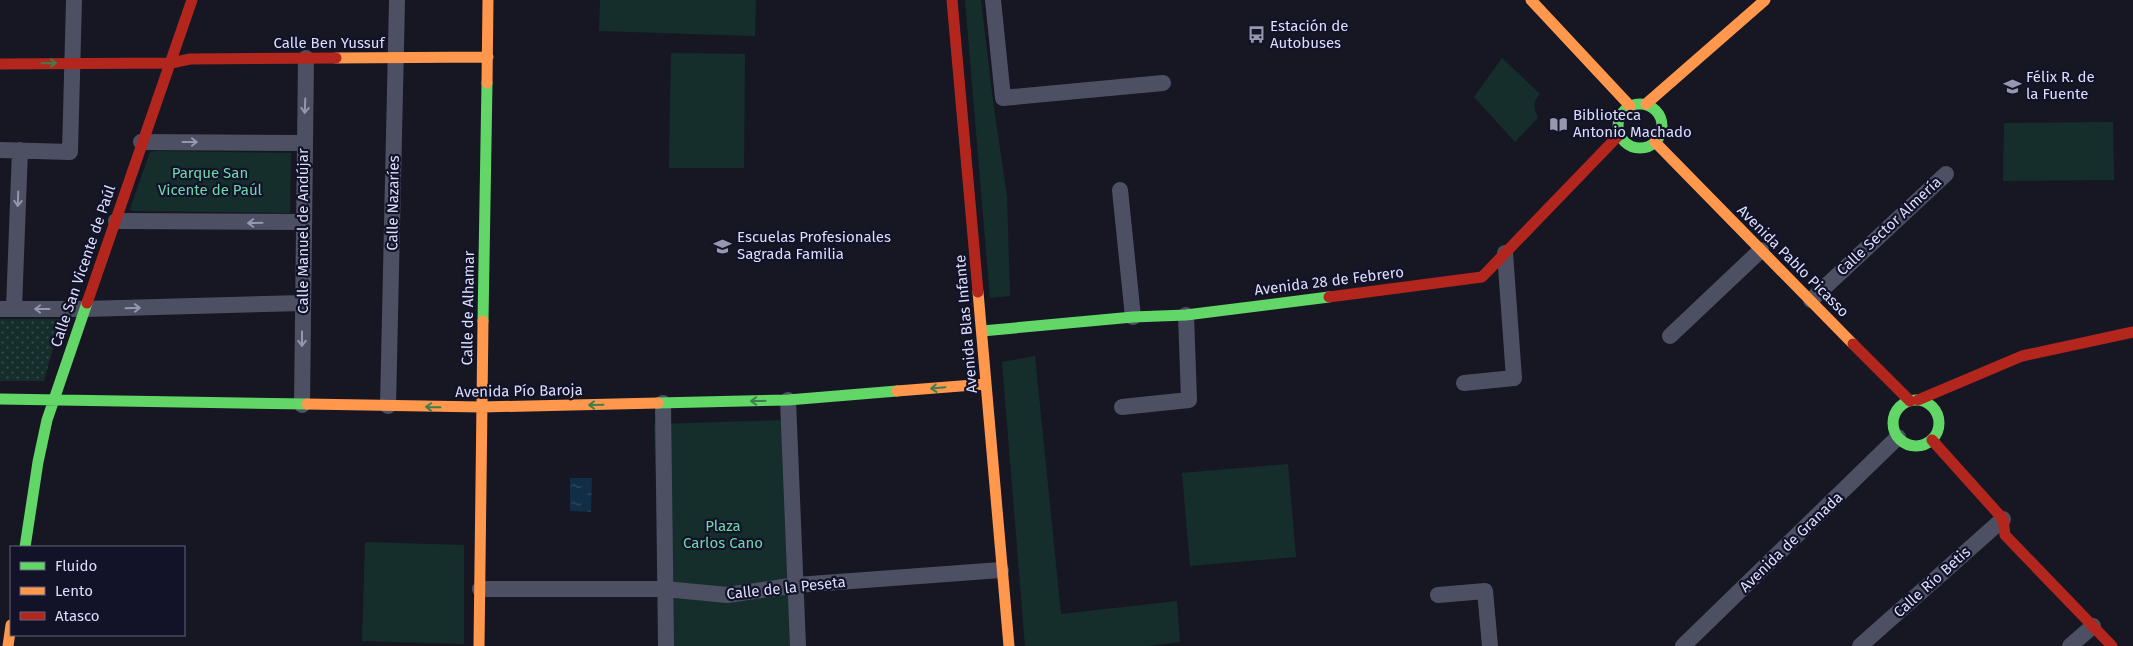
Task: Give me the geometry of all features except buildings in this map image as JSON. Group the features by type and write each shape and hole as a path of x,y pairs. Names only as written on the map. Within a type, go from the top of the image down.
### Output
{"street":[{"path":"0,150 70,152 74,0"},
{"name":"Calle San Vicente de Paúl","path":"25,546 52,400 61,381 141,142 171,63 192,0"},
{"name":"Calle Nazaríes","path":"388,406 397,0"},
{"name":"Calle de Alhamar","path":"479,646 488,0"},
{"name":"Avenida Blas Infante","path":"952,0 1009,646"},
{"path":"993,0 1003,98 1163,83"},
{"path":"1531,0 1633,101 1652,106 1661,117 1662,130 1655,142 1649,146 1635,148 1629,145 1620,134 1618,121 1633,101 1765,0"},
{"name":"Calle Ben Yussuf","path":"0,64 171,63 190,59 488,57"},
{"name":"Calle Manuel de Andújar","path":"302,405 306,58"},
{"name":"Avenida 28 de Febrero","path":"982,331 1132,317 1186,315 1482,277 1620,134"},
{"path":"141,142 304,143"},
{"name":"Avenida Pablo Picasso","path":"1655,142 1811,300 1914,400"},
{"path":"20,150 7,308 84,309 302,303"},
{"name":"Calle Sector Almería","path":"1811,300 1946,174"},
{"path":"1120,190 1132,317"},
{"path":"116,221 303,222"},
{"path":"1670,336 1761,250"},
{"path":"1464,383 1514,378 1505,253"},
{"path":"1122,407 1189,400 1186,315"},
{"path":"1914,400 1932,406 1939,419 1937,434 1932,440 1919,446 1904,442 1898,437 1893,423 1898,409 1914,400 2022,356 2133,332"},
{"name":"Avenida Pío Baroja","path":"0,399 482,408 788,400 986,384"},
{"path":"788,400 798,646"},
{"path":"662,403 666,646"},
{"name":"Avenida de Granada","path":"1683,646 1898,437"},
{"path":"1932,440 2003,518 2005,535 2112,646"},
{"name":"Calle Río Betis","path":"1860,646 2003,518"},
{"name":"Calle de la Peseta","path":"480,589 665,590 727,595 796,585 1001,570"},
{"path":"1438,595 1485,591 1490,646"},
{"path":"2070,646 2093,626"},
{"path":"8,646 10,632"}],"green space":[{"path":"600,0 756,0 755,36 599,31"},
{"path":"965,0 981,0 1007,196 1010,296 990,298"},
{"path":"671,53 745,54 744,168 669,168"},
{"path":"1502,58 1540,94 1534,106 1538,118 1515,142 1474,97"},
{"path":"2113,122 2114,180 2003,181 2004,123"},
{"name":"Parque San Vicente de Paúl","path":"150,152 291,153 290,213 132,211 130,209"},
{"path":"0,319 61,319 44,381 0,381"},
{"path":"1035,356 1061,614 1177,601 1180,642 1146,646 1025,646 1002,362"},
{"name":"Plaza Carlos Cano","path":"786,420 792,646 661,646 654,424"},
{"path":"1288,464 1296,557 1190,566 1182,473"},
{"path":"365,542 464,545 464,644 362,641"}],"water":[{"path":"570,478 592,478 591,512 570,511"}],"traffic: fast":[{"path":"483,321 487,83"},
{"path":"1636,104 1644,104 1656,110 1662,126 1656,142 1644,148 1636,148 1624,142 1618,130 1618,122 1624,110 1636,104"},
{"path":"982,331 1133,317 1186,315 1329,297"},
{"path":"25,546 38,462 47,420 87,303"},
{"path":"658,403 788,400 897,391"},
{"path":"0,399 307,404"},
{"path":"1912,400 1920,400 1929,404 1935,410 1939,423 1935,436 1929,442 1920,446 1912,446 1903,442 1897,436 1893,427 1893,419 1897,410 1903,404 1912,400"}],"traffic: slow":[{"path":"487,83 488,0"},
{"path":"1531,0 1630,106"},
{"path":"1646,104 1765,0"},
{"path":"336,58 488,57"},
{"path":"1655,142 1853,344"},
{"path":"978,292 1009,646"},
{"path":"479,646 483,321"},
{"path":"897,391 986,384"},
{"path":"307,404 482,407 658,403"},
{"path":"8,646 10,632"}],"traffic: jam":[{"path":"87,303 192,0"},
{"path":"952,0 978,292"},
{"path":"0,64 171,63 190,59 336,58"},
{"path":"1329,297 1482,277 1620,134"},
{"path":"1918,400 2022,356 2133,332"},
{"path":"1853,344 1910,401"},
{"path":"1932,440 2003,519 2005,535 2112,646"}],"place":[{"name":"Estación de Autobuses","path":"1256,35"},
{"name":"Félix R. de la Fuente","path":"2012,86"},
{"name":"Biblioteca Antonio Machado","path":"1559,124"},
{"name":"Escuelas Profesionales Sagrada Familia","path":"723,246"}]}
